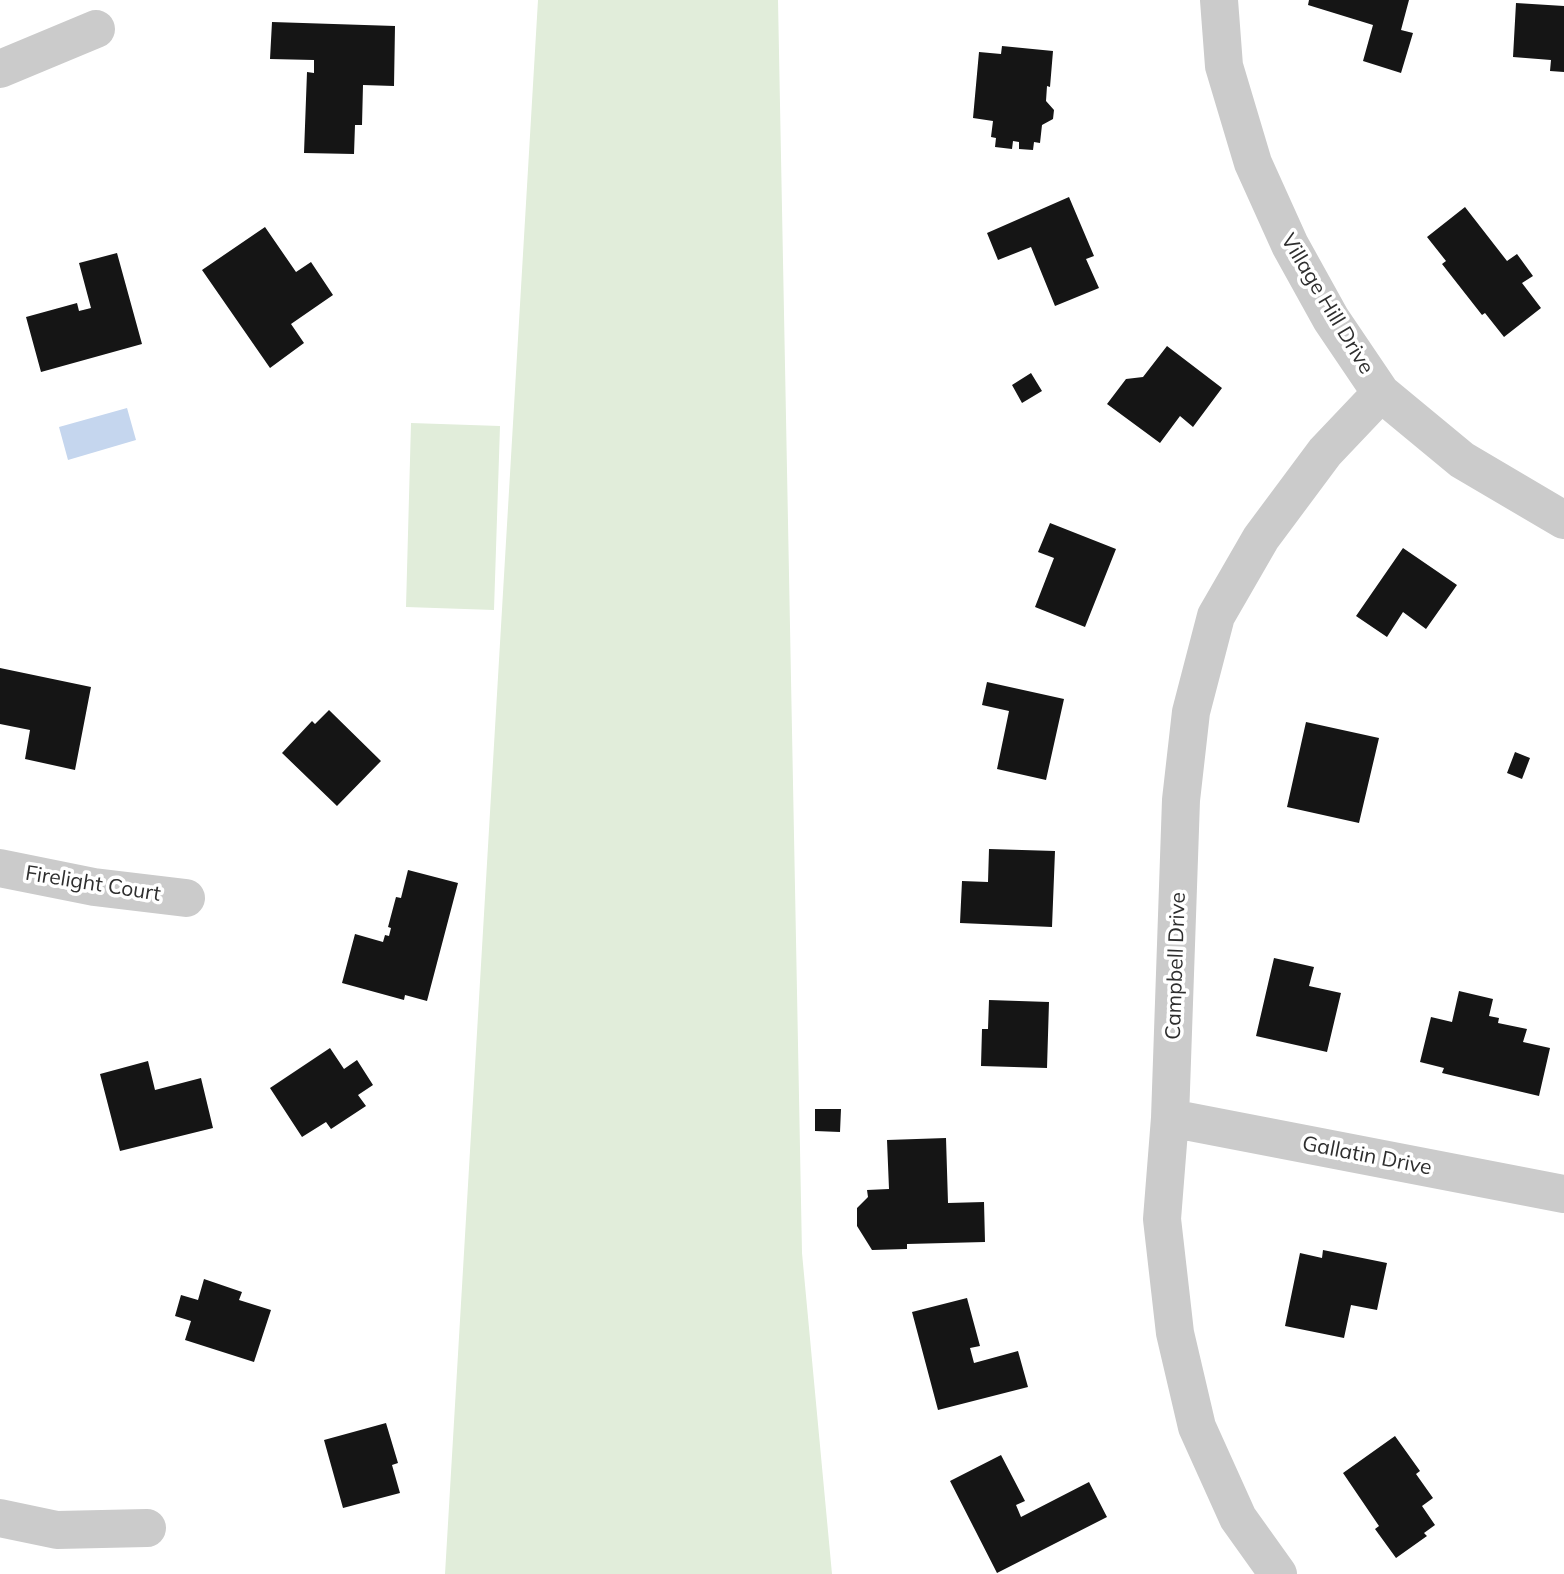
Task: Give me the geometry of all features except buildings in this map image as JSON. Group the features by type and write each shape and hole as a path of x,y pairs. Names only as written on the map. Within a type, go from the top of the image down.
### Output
{"street":[{"name":"Village Hill Drive","path":"1219,0 1224,66 1253,163 1290,245 1331,319 1381,393 1462,460 1564,520"},
{"path":"0,69 96,29"},
{"name":"Campbell Drive","path":"1278,1574 1238,1518 1198,1427 1175,1333 1162,1219 1170,1118 1181,800 1191,712 1216,616 1261,538 1325,452 1381,393"},
{"name":"Firelight Court","path":"0,869 94,887 186,898"},
{"name":"Gallatin Drive","path":"1170,1118 1564,1194"},
{"path":"0,1518 57,1530 147,1528"}],"green space":[{"path":"538,0 778,0 802,1253 832,1574 445,1574"},
{"path":"411,423 500,426 494,610 406,607"}],"water":[{"path":"127,408 136,440 68,460 59,427"}]}
